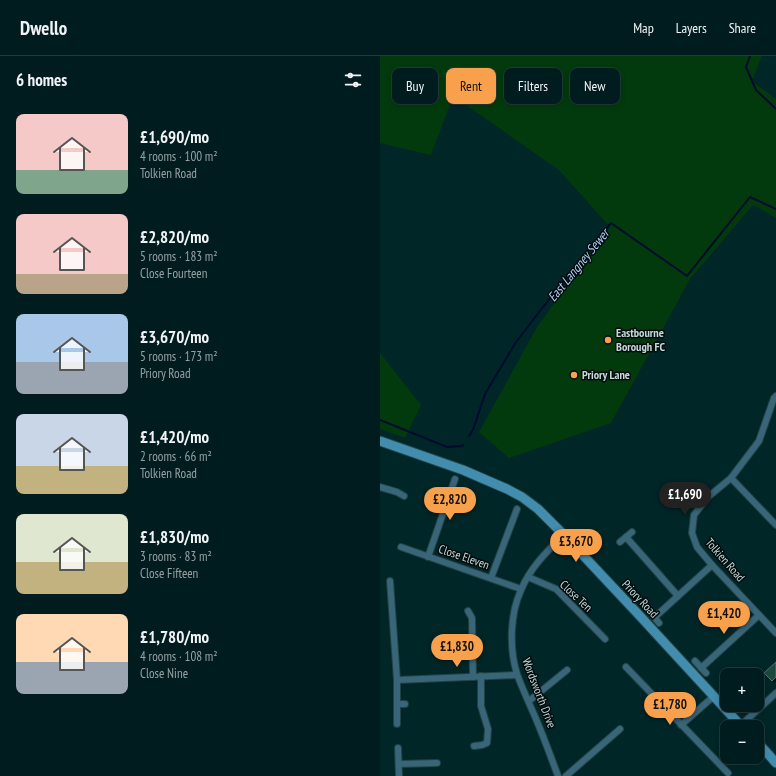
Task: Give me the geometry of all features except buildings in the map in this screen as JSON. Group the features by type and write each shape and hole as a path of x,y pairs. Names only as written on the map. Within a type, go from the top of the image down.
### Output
{"street":[{"name":"Tolkien Road","path":"776,396 759,440 731,478 708,497 694,515 692,533 697,547 712,565 776,633"},
{"name":"Priory Road","path":"380,441 463,470 507,489 522,497 538,509 564,535 736,720"},
{"path":"731,478 776,525"},
{"path":"428,557 455,479"},
{"path":"380,487 397,492 404,496"},
{"path":"491,578 517,509"},
{"path":"620,542 632,532"},
{"name":"Wordsworth Drive","path":"558,776 546,741 517,675 512,640 513,618 521,589 543,555 564,535"},
{"path":"626,537 678,596"},
{"name":"Close Eleven","path":"401,547 521,589"},
{"path":"654,617 712,565"},
{"name":"Close Ten","path":"528,577 556,589 604,639"},
{"path":"390,581 397,680 397,724"},
{"path":"468,611 472,618 473,677"},
{"path":"649,611 659,623"},
{"path":"472,618 479,615"},
{"path":"701,668 759,615"},
{"path":"695,661 706,673"},
{"path":"626,667 728,773"},
{"path":"529,701 567,670"},
{"path":"397,680 517,675"},
{"path":"474,746 482,746 487,743 491,731 488,729 481,706 481,676"},
{"path":"747,720 776,693"},
{"path":"681,725 714,696"},
{"path":"397,704 405,704"},
{"path":"566,776 620,729"},
{"path":"398,748 399,776"},
{"path":"764,750 776,763"},
{"path":"399,764 437,763"}],"green space":[{"path":"380,56 762,56 752,81 776,99 776,218 753,205 690,279 611,423 509,458 479,432 537,327 610,227 559,170 464,104 496,104 496,68 446,68 446,104 450,104 431,155 380,143"},
{"path":"380,353 421,405 405,438 380,429"}],"waterway":[{"name":"East Langney Sewer","path":"750,56 746,67 756,90 776,109"},
{"name":"East Langney Sewer","path":"469,436 473,430 485,394 516,342 611,223 687,276 750,197 776,209"},
{"name":"East Langney Sewer","path":"380,420 447,447 463,445"}],"place":[{"name":"Eastbourne Borough FC","path":"608,340"},
{"name":"Priory Lane","path":"574,375"}]}
